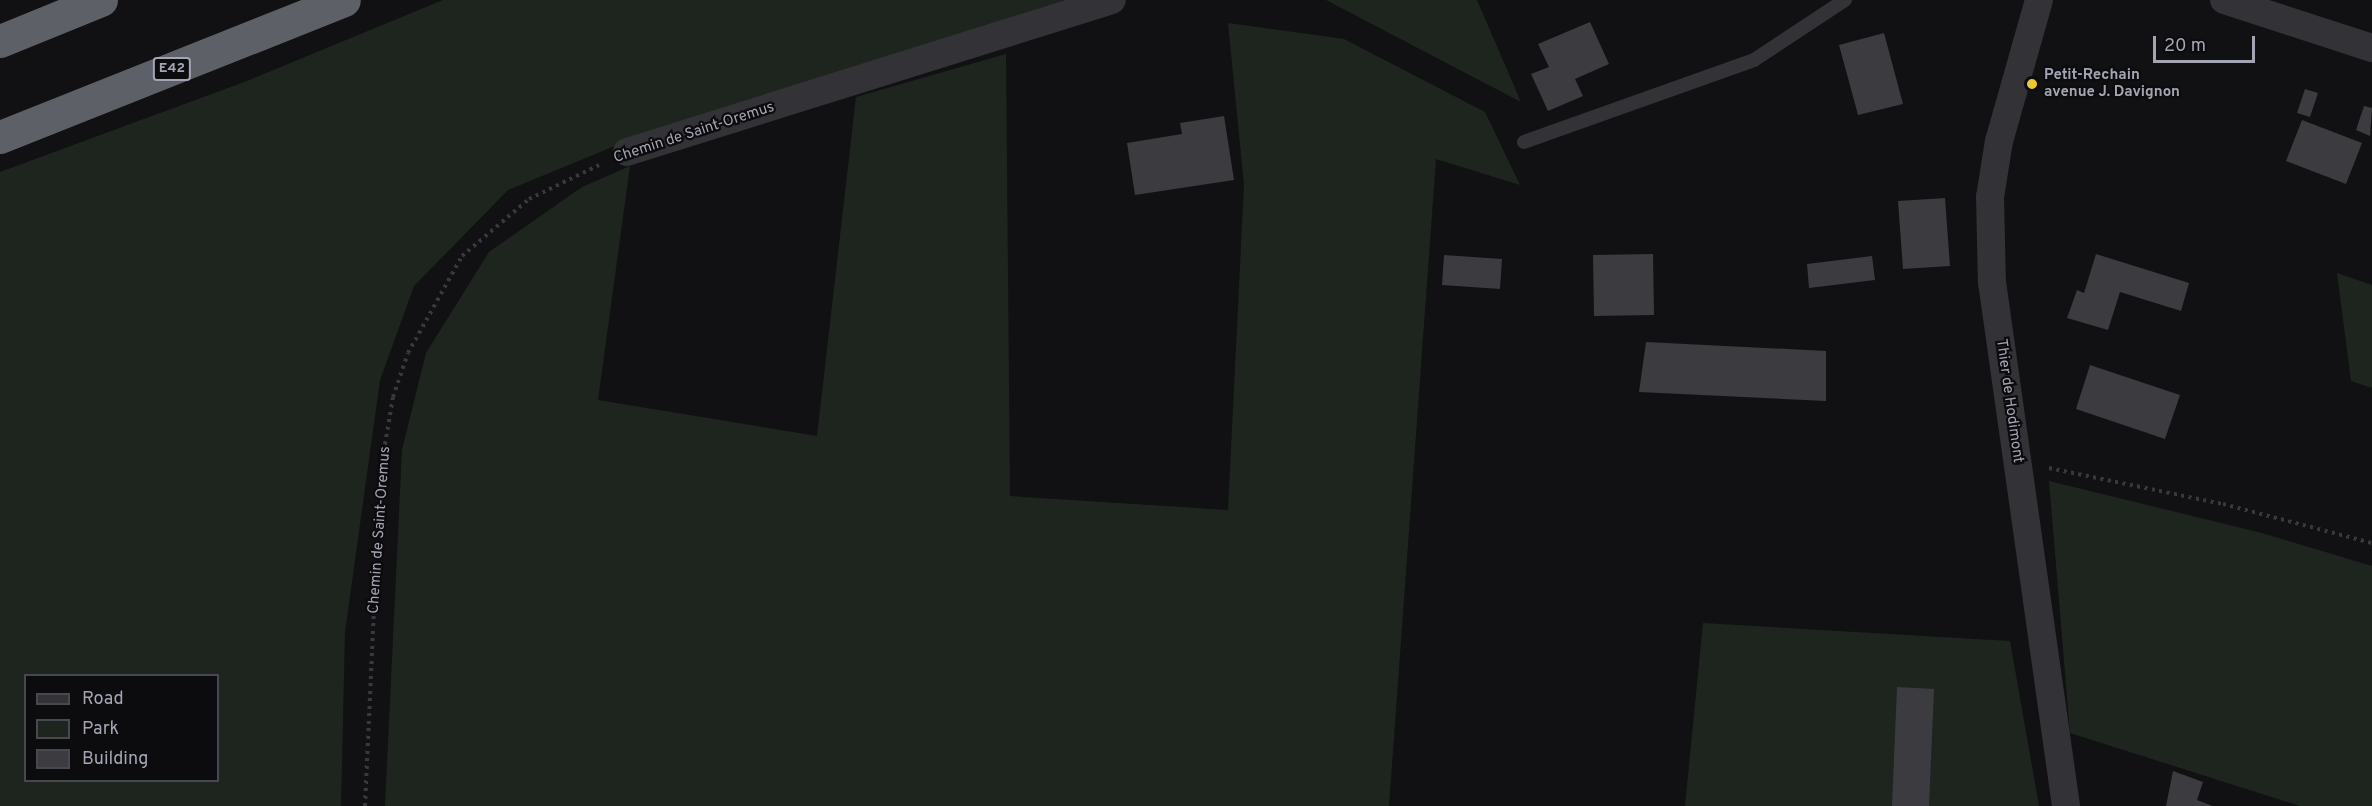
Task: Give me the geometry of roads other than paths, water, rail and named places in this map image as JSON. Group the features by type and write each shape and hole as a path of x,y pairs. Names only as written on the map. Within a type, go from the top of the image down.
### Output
{"highway":[{"path":"0,40 101,0"},
{"name":"E42","path":"0,137 344,0"}],"street":[{"name":"Chemin de Saint-Oremus","path":"627,152 1112,0"},
{"name":"Thier de Hodimont","path":"2039,0 2013,80 1990,196 1992,282 2066,806"},
{"path":"2224,0 2372,48"}],"lane":[{"path":"1524,142 1754,60 1845,0"}],"place":[{"name":"Petit-Rechain avenue J. Davignon","path":"2032,84"}]}
